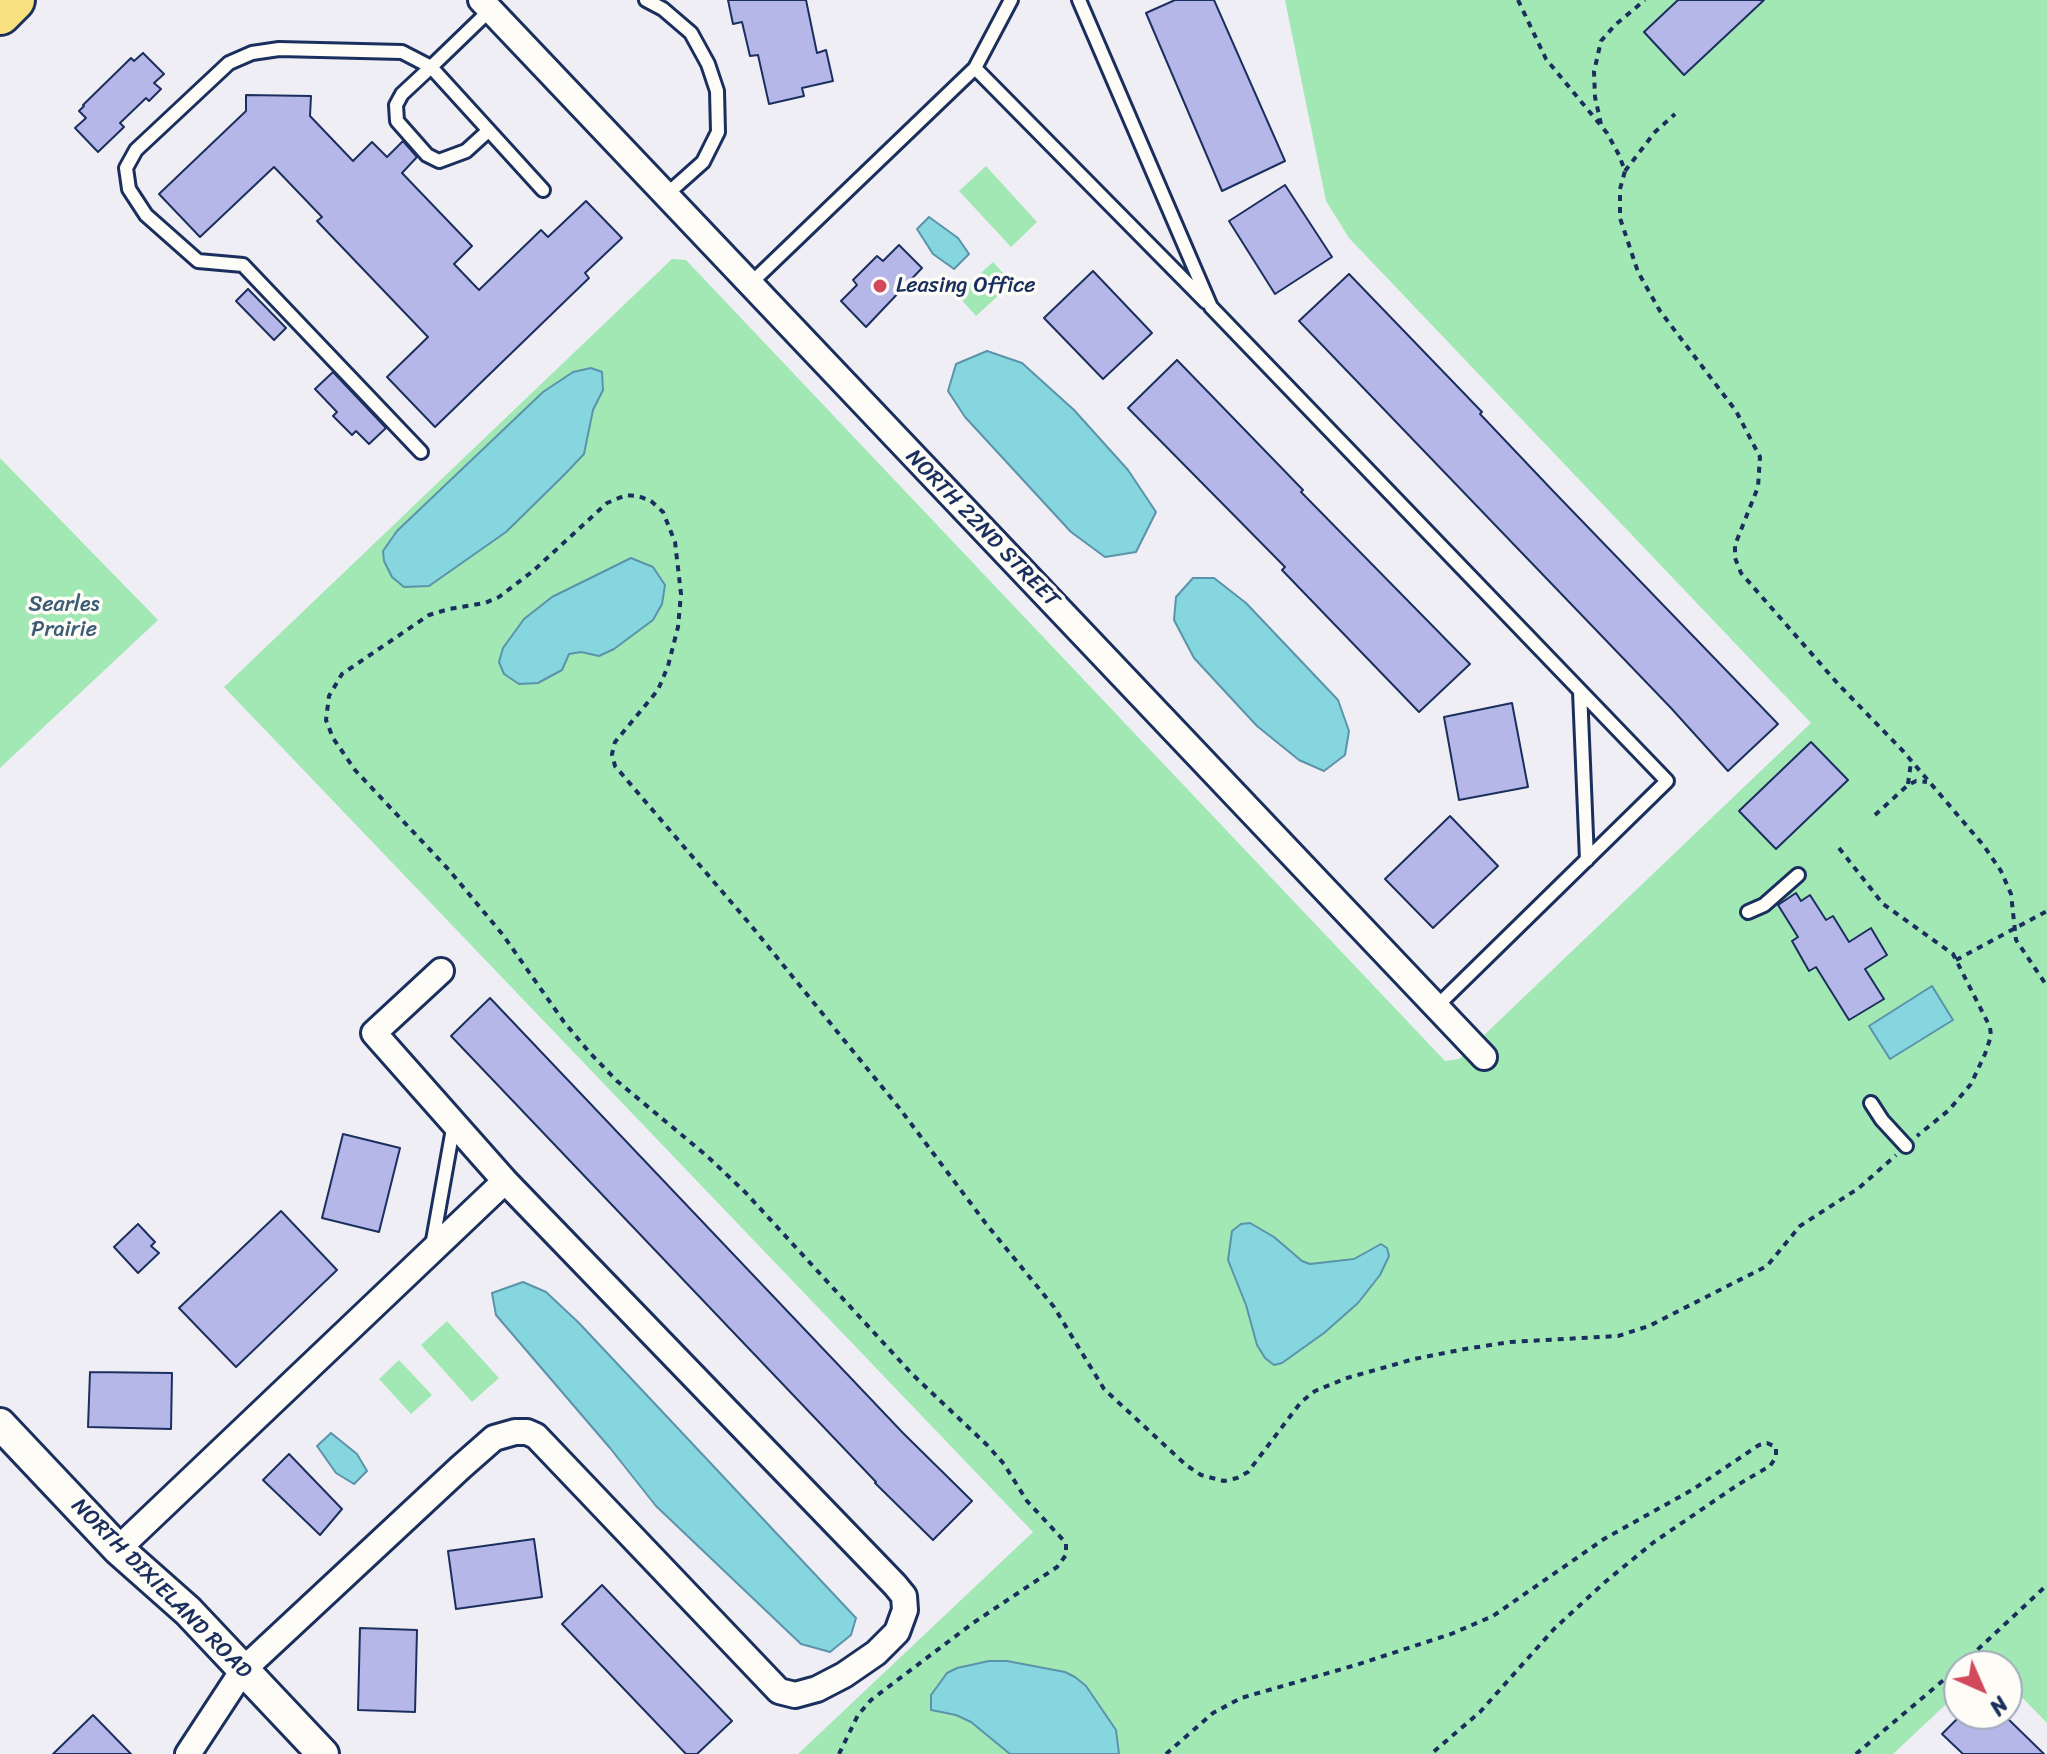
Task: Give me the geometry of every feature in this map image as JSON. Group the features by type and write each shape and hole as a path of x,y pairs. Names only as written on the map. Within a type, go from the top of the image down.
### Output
{"highway":[{"path":"0,14 14,0"}],"street":[{"name":"NORTH 22ND STREET","path":"485,5 1484,1057"},
{"path":"188,1754 243,1670 494,1438 515,1432 536,1436 779,1691 795,1695 817,1689 844,1675 876,1653 897,1632 905,1610 904,1596 895,1585 505,1181 374,1033 441,971"},
{"path":"118,1549 505,1181"},
{"name":"NORTH DIXIELAND ROAD","path":"0,1424 118,1549 188,1611 323,1754"}],"lane":[{"path":"646,0 663,9 691,33 708,64 717,91 718,132 703,162 666,195"},
{"path":"750,284 975,68 1011,0"},
{"path":"1079,0 1211,307"},
{"path":"485,5 431,67 402,94 396,105 397,121 427,155 439,161 454,157 488,131"},
{"path":"421,452 243,265 198,261 146,215 129,189 126,168 136,150 229,63 252,53 279,49 402,52 431,67 543,190"},
{"path":"975,68 1211,307 1667,781 1436,1007"},
{"path":"1580,691 1587,860"},
{"path":"1748,912 1764,905 1798,875"},
{"path":"1871,1103 1906,1146"},
{"path":"431,1251 454,1123"}],"path":[{"path":"1518,0 1546,59 1601,126 1625,171"},
{"path":"1601,126 1594,85 1597,50 1607,33 1645,0"},
{"path":"1675,114 1655,132 1625,171 1620,189 1620,218 1638,272 1660,311 1736,411 1760,457 1758,487 1736,538 1734,551 1737,565 1746,581 1910,759 1984,846 2001,871 2011,894 2016,940 2047,986"},
{"path":"839,1754 851,1728 871,1700 973,1623 1057,1567 1066,1555 1066,1543 1027,1501 996,1454 894,1355 745,1192 617,1081 564,1022 503,935 449,870 355,770 333,738 326,720 329,696 342,674 429,615 499,597 533,571 607,503 633,495 659,507 669,522 675,542 681,594 678,627 658,690 615,742 612,754 615,766 900,1109 987,1225 1054,1307 1104,1389 1186,1465 1201,1475 1224,1481 1248,1472 1301,1402 1315,1391 1347,1378 1465,1349 1510,1342 1618,1336 1662,1321 1767,1266 1800,1226 1859,1188 1949,1110 1968,1089 1981,1065 1991,1036 1989,1022 1949,950 1883,904 1839,848"},
{"path":"1908,785 1910,759"},
{"path":"1875,815 1908,785 1916,781 1929,782"},
{"path":"1956,960 2047,911"},
{"path":"1166,1754 1201,1722 1241,1698 1356,1665 1451,1634 1493,1616 1604,1539 1692,1490 1753,1448 1764,1443 1776,1447 1776,1457 1770,1466 1654,1542 1605,1582 1554,1629 1480,1712 1431,1754"},
{"path":"1977,1650 2047,1585"},
{"path":"1856,1754 1943,1680"}],"green space":[{"path":"1285,0 2047,0 2047,1723 2023,1698 2023,1650 1943,1650 1943,1707 1893,1754 798,1754 1033,1532 224,687 672,259 686,260 1445,1061 1459,1059 1811,723 1349,238 1326,201"},
{"path":"986,166 1037,222 1011,247 959,191"},
{"path":"993,262 1012,283 976,316 957,295"},
{"name":"Searles Prairie","path":"0,458 158,620 0,768"},
{"path":"447,1321 499,1378 472,1402 421,1345"},
{"path":"399,1360 432,1395 411,1414 379,1379"}],"water":[{"path":"929,217 958,238 969,254 954,269 933,254 917,229"},
{"path":"987,351 1022,363 1074,410 1128,470 1156,512 1136,552 1105,557 1071,532 965,417 948,391 956,364"},
{"path":"591,368 602,372 603,390 593,410 584,454 565,474 506,532 429,586 404,587 392,577 383,551 397,531 543,392 573,372"},
{"path":"631,558 653,567 665,585 662,604 653,620 614,649 599,656 581,652 569,654 562,670 538,683 519,684 504,674 499,662 503,648 524,619 552,597"},
{"path":"1193,578 1214,578 1246,603 1338,700 1349,731 1345,755 1324,771 1299,760 1257,726 1194,658 1174,620 1176,597"},
{"path":"1932,986 1953,1020 1890,1059 1869,1026"},
{"path":"1250,1223 1310,1264 1354,1259 1381,1244 1387,1248 1389,1256 1380,1275 1358,1303 1324,1333 1282,1363 1274,1365 1257,1345 1246,1305 1228,1260 1232,1231 1241,1224"},
{"path":"523,1282 546,1292 579,1323 856,1618 851,1635 830,1652 801,1644 656,1506 496,1315 492,1293"},
{"path":"331,1433 357,1454 367,1471 354,1484 336,1473 317,1446"},
{"path":"989,1661 1007,1661 1065,1672 1075,1677 1086,1686 1116,1730 1119,1754 1010,1754 971,1722 931,1710 931,1695 947,1673"}],"building":[{"path":"728,0 806,0 817,53 826,50 833,81 802,88 804,96 769,104 758,55 750,56 742,22 733,24"},
{"path":"1175,0 1214,0 1285,161 1222,191 1146,13"},
{"path":"1678,0 1764,0 1684,75 1644,32"},
{"path":"143,53 164,74 154,83 161,89 149,101 146,98 120,123 124,127 98,152 75,128 86,118 79,111 131,58 134,61"},
{"path":"246,95 311,96 310,116 353,161 372,142 387,157 403,141 417,157 402,173 472,246 454,264 479,290 541,230 548,237 586,201 622,238 585,273 589,278 435,427 387,377 428,337 317,221 322,217 274,167 200,237 159,194 246,111"},
{"path":"1285,185 1332,257 1275,294 1229,221"},
{"name":"Leasing Office","path":"899,245 922,268 866,327 841,301 857,285 853,280 877,256 883,261"},
{"path":"1093,271 1152,333 1103,379 1044,318"},
{"path":"1349,274 1778,724 1728,771 1299,321"},
{"path":"248,289 286,328 274,340 236,301"},
{"path":"1177,360 1470,664 1419,712 1282,570 1285,567 1128,408"},
{"path":"333,372 386,428 369,444 356,431 352,435 333,416 337,412 315,389"},
{"path":"1512,703 1528,787 1459,800 1444,717"},
{"path":"1811,742 1848,780 1776,849 1739,811"},
{"path":"1450,816 1498,866 1433,928 1385,879"},
{"path":"1796,893 1801,901 1810,895 1826,920 1833,916 1849,942 1871,928 1887,955 1865,969 1884,999 1849,1020 1816,967 1809,971 1792,941 1798,937 1778,905"},
{"path":"490,998 903,1433 972,1501 933,1540 875,1483 451,1036"},
{"path":"343,1134 400,1148 379,1232 322,1218"},
{"path":"281,1211 337,1270 236,1367 179,1308"},
{"path":"138,1224 155,1242 151,1246 159,1253 138,1273 114,1247"},
{"path":"90,1372 172,1373 171,1429 88,1427"},
{"path":"289,1454 342,1509 320,1535 263,1480"},
{"path":"534,1539 542,1597 456,1609 448,1551"},
{"path":"602,1585 732,1721 697,1754 686,1754 562,1624"},
{"path":"360,1628 417,1630 415,1712 358,1710"},
{"path":"93,1715 131,1754 53,1754"},
{"path":"1946,1730 2019,1730 2044,1754 1963,1754 1942,1734"}],"place":[{"name":"Leasing Office","path":"880,286"}]}
